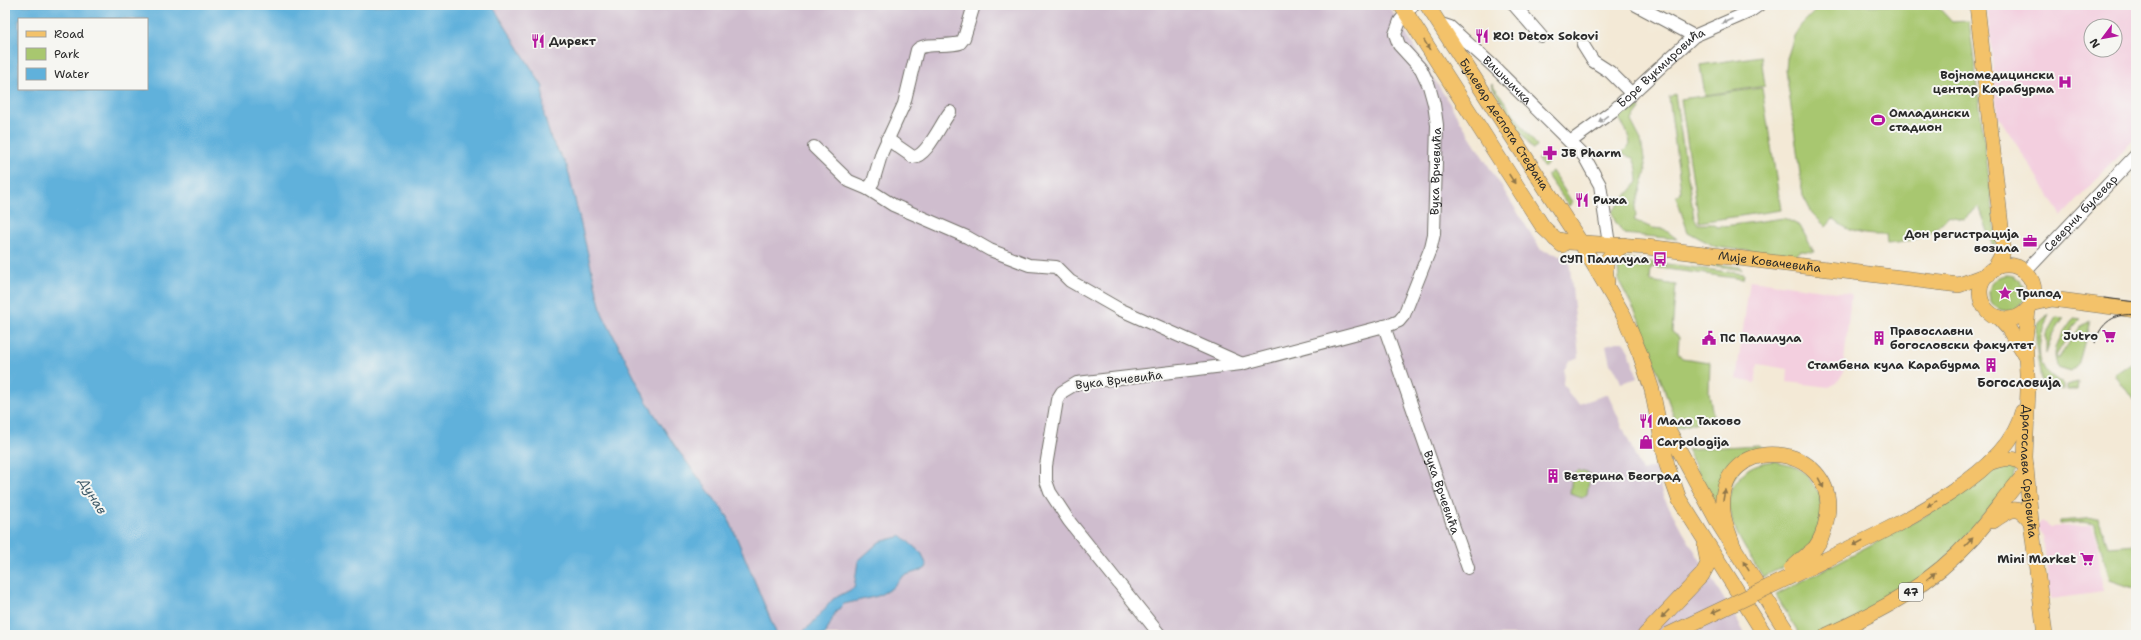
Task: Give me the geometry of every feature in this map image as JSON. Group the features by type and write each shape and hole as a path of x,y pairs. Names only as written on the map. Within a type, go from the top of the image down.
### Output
{"main road":[{"name":"Булевар деспота Стефана","path":"1427,5 1607,285 1652,390 1663,411 1680,477 1693,506 1777,635"},
{"path":"1977,5 2003,250 1981,287 1983,302"},
{"name":"Булевар деспота Стефана","path":"1407,7 1538,218 1554,239 1564,246 1581,253 1592,262"},
{"path":"1554,239 1581,243"},
{"name":"Мије Ковачевића","path":"1581,243 1624,245 1959,285 1983,302 1989,311 1998,317"},
{"path":"1607,285 1605,268 1607,259 1610,254 1624,245"},
{"path":"2003,250 2033,286 2052,299 2136,310"},
{"path":"1991,272 2004,266 2020,269"},
{"name":"Мије Ковачевића","path":"1959,285 1991,272"},
{"path":"2030,307 2034,297 2033,286"},
{"path":"1998,317 2014,318 2030,307 2052,299"},
{"name":"Драгослава Срејовића","path":"2030,307 2025,355 2028,396 2025,442 2026,470 2045,635"},
{"name":"Драгослава Срејовића","path":"1998,317 2008,328 2025,355"},
{"name":"Булевар деспота Стефана","path":"1652,390 1673,484 1679,499 1702,538 1765,635"},
{"path":"1668,635 1825,560 1931,505 1965,483 1992,460 2017,430 2028,396"},
{"path":"1669,431 1706,503 1789,635"},
{"path":"1992,460 2025,442"},
{"path":"1733,546 1723,512 1724,498 1728,482 1735,470 1747,460 1765,454 1774,453 1793,457 1803,462 1817,476 1822,484 1828,501 1828,510 1822,536 1815,548 1801,562 1751,595"},
{"path":"1992,460 2012,458 2022,463 2026,470"},
{"name":"47","path":"1827,635 1863,620 1916,588 1954,556 1982,527 2026,470"},
{"path":"1982,527 2007,510 2016,510 2023,513 2031,522"},
{"path":"1645,635 1702,575 1708,564 1702,538"}],"street":[{"path":"868,189 873,182 887,139 904,104 916,50 926,46 939,47 958,44 962,41 974,5"},
{"path":"1514,5 1541,36"},
{"path":"1636,5 1694,36"},
{"name":"Боре Вукмировића","path":"1570,142 1608,116 1694,36 1749,12 1759,5"},
{"name":"Вука Врчевића","path":"1160,635 1069,521 1050,492 1046,473 1055,405 1062,392 1077,383 1241,364 1395,323 1404,315 1427,259 1434,234 1437,125 1434,104 1429,86 1421,70 1402,50 1396,39 1396,28 1407,7"},
{"name":"Вишњичка","path":"1441,27 1444,25 1450,27 1492,64 1570,142"},
{"path":"1583,45 1593,61 1608,70 1632,94"},
{"path":"887,139 913,157 918,157 928,147 940,124 950,112"},
{"path":"1570,142 1589,164 1600,185 1609,244"},
{"path":"814,147 849,181 868,189 893,205 967,237 990,250 1029,265 1056,267 1070,281 1119,308 1241,364"},
{"name":"Северни булевар","path":"2020,269 2136,155"},
{"name":"Вука Врчевића","path":"1384,326 1468,568"}],"shaded area":[{"path":"492,5 1388,5 1541,250 1569,258 1579,357 1569,361 1564,370 1563,384 1571,397 1579,404 1608,394 1642,471 1655,467 1663,496 1680,527 1746,635 825,635 835,613 844,604 878,596 892,588 903,576 925,569 927,566 922,554 902,536 879,542 859,561 854,588 833,599 811,625 798,635 777,635 728,517 677,449 648,404 602,313 567,166 551,139 544,115 543,87"},
{"name":"Војномедицински центар Карабурма","path":"1987,5 2136,5 2136,137 2062,216 1997,114"},
{"path":"1750,280 1851,294 1843,373 1837,383 1829,387 1787,382 1788,369 1758,364 1755,383 1736,379"},
{"path":"1624,342 1627,346 1638,378 1621,383 1616,370 1610,364 1606,345"},
{"path":"2042,521 2050,527 2091,525 2096,536 2103,592 2050,599 2043,536 2036,527"}],"green space":[{"name":"Омладински стадион","path":"1821,5 1937,6 1952,22 1969,21 1997,241 1993,246 1979,206 1964,219 1948,216 1935,229 1921,237 1905,242 1887,244 1886,235 1858,233 1846,228 1833,219 1826,227 1812,213 1803,196 1786,70 1787,59 1794,36 1801,25"},
{"path":"1761,56 1765,86 1705,95 1700,65"},
{"path":"1492,84 1537,146 1536,148 1532,149 1491,85"},
{"path":"1762,88 1781,210 1699,222 1681,99"},
{"path":"1632,94 1640,109 1631,121 1641,140 1646,171 1635,209 1636,216 1634,220 1652,228 1664,229 1677,239 1624,234 1615,221 1612,212 1638,182 1637,169 1633,158 1621,154 1630,145 1629,135 1614,110"},
{"path":"1675,94 1694,217 1698,224 1712,224 1717,227 1784,218 1800,226 1814,252 1800,251 1795,257 1716,247 1688,232 1676,197 1681,191 1669,97"},
{"path":"1542,155 1548,163 1545,167 1543,167 1538,159"},
{"path":"1552,171 1572,202 1569,206 1548,177 1548,174"},
{"path":"1628,259 1744,274 1743,279 1651,267 1650,281 1676,285 1672,332 1679,337 1678,353 1682,358 1710,362 1709,392 1713,417 1678,428 1640,321 1619,281 1618,267 1622,261"},
{"path":"1690,260 1740,267 1742,270 1690,262"},
{"path":"2007,275 2020,280 2025,293 2020,306 2007,311 1994,306 1989,293 1994,280"},
{"path":"2049,315 2041,335 2040,355 2046,373 2064,384 2064,390 2042,389 2036,331 2039,323"},
{"path":"2056,317 2064,318 2052,336 2046,354 2046,334"},
{"path":"2074,318 2081,319 2073,327 2056,356 2058,359 2080,327 2090,321 2078,365 2071,371 2058,367 2055,354 2058,341"},
{"path":"2136,360 2136,404 2115,374"},
{"path":"2078,382 2077,390 2067,390 2067,385"},
{"path":"1759,445 1766,449 1745,458 1717,511 1687,449"},
{"path":"1774,461 1793,465 1807,475 1819,493 1823,515 1811,545 1785,566 1763,577 1744,547 1733,524 1729,501 1732,487 1745,471 1758,464"},
{"path":"2005,465 2016,467 2014,479 1936,571 1828,635 1800,635 1776,595 1923,517 1989,473"},
{"path":"1577,470 1590,474 1587,494 1582,498 1570,494 1572,475"},
{"path":"2098,518 2108,546 2136,544 2136,589 2110,580 2094,524 2082,522 2060,524 2060,521"},
{"path":"2136,590 2136,623 2131,615"}],"water":[{"name":"Дунав","path":"5,5 492,5 543,87 544,115 551,139 567,166 602,313 648,404 677,449 728,517 777,635 5,635"},
{"path":"902,536 922,554 927,566 925,569 903,576 892,588 878,596 844,604 835,613 825,635 798,635 811,625 833,599 854,588 858,561 879,542"}],"tram line":[{"path":"2104,298 2136,302"},
{"path":"2095,343 2097,336 2110,320 2121,315 2136,315"}],"place":[{"name":"RO! Detox Sokovi","path":"1482,36"},
{"name":"Директ","path":"538,41"},
{"name":"Војномедицински центар Карабурма","path":"2065,82"},
{"name":"Омладински стадион","path":"1878,120"},
{"name":"JB Pharm","path":"1550,153"},
{"name":"Рижа","path":"1582,200"},
{"name":"Дон регистрација возила","path":"2030,241"},
{"name":"СУП Палилула","path":"1660,259"},
{"name":"Трипод","path":"2005,293"},
{"name":"Jutro","path":"2109,336"},
{"name":"ПС Палилула","path":"1709,338"},
{"name":"Православни богословски факултет","path":"1879,338"},
{"name":"Стамбена кула Карабурма","path":"1991,365"},
{"name":"Мало Таково","path":"1646,421"},
{"name":"Carpologija","path":"1646,442"},
{"name":"Ветерина Београд","path":"1553,476"},
{"name":"Mini Market","path":"2087,559"}],"district":[{"name":"Богословија","path":"2019,382"}]}
